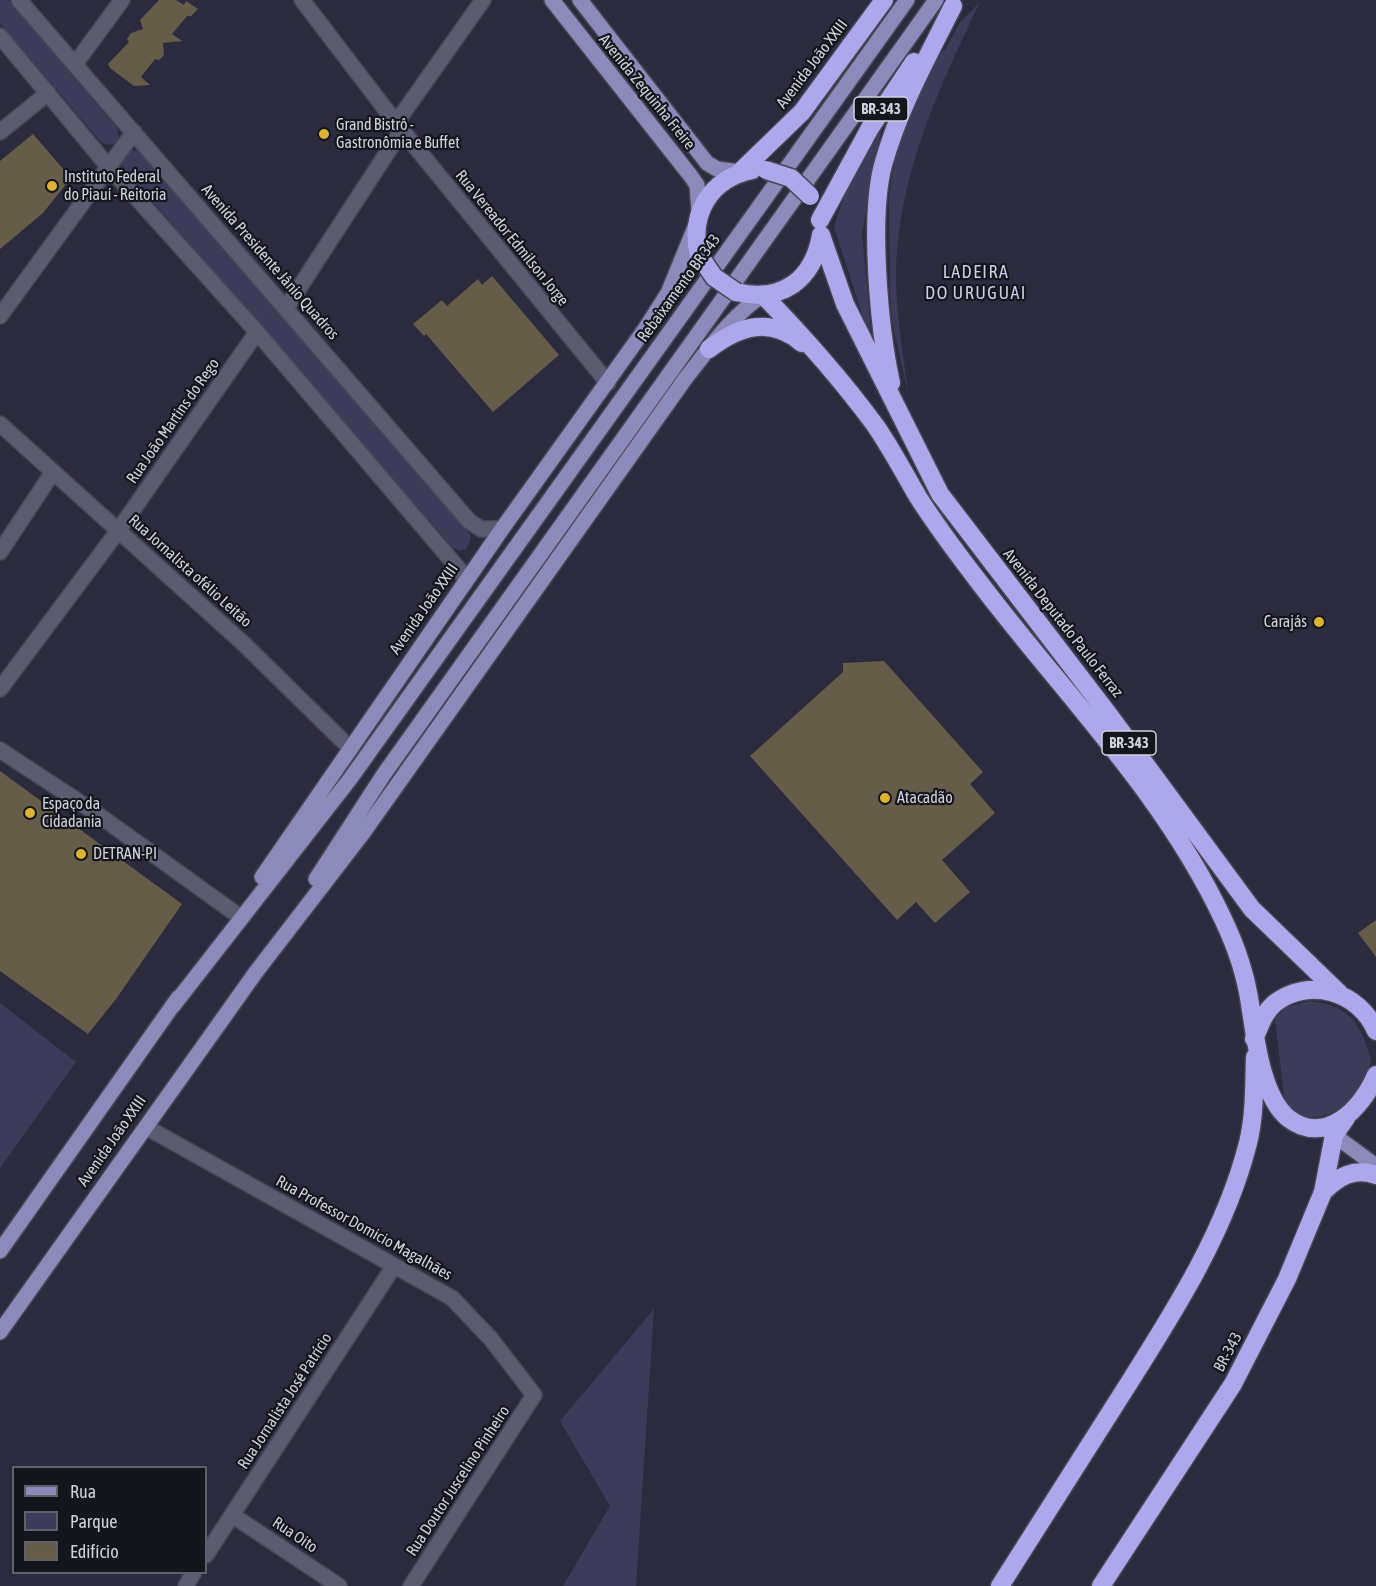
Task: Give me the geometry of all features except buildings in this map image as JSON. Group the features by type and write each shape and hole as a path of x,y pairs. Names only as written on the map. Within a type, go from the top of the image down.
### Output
{"highway":[{"name":"Avenida João XXIII","path":"740,172 802,112 883,1"},
{"name":"BR-343","path":"821,227 810,196 791,178 766,170 740,172 722,181 708,195 697,220 699,255 714,277 736,292 763,295 781,291 803,276 818,253 821,227 887,99 956,3"},
{"path":"897,411 884,347 877,241 883,168 911,87 956,3"},
{"name":"Avenida Deputado Paulo Ferraz","path":"821,227 845,304 940,494 1109,715 1199,840 1262,920 1339,993"},
{"name":"BR-343","path":"763,295 816,349 877,428 920,500 975,578 1125,765 1182,841 1223,920 1250,1002 1254,1044 1253,1107 1248,1142 1230,1199 1205,1255 1141,1364 1000,1586"},
{"path":"709,349 726,336 752,326 788,334 813,353 877,428"},
{"path":"1254,1044 1266,1012 1287,996 1301,990 1319,988 1339,993"},
{"name":"BR-343","path":"1339,993 1366,1015 1376,1030"},
{"name":"BR-343","path":"1101,1586 1233,1384 1287,1280 1323,1192 1329,1132 1308,1128 1284,1115 1274,1097 1254,1044"},
{"path":"1329,1132 1347,1117 1366,1095 1376,1075"},
{"path":"1323,1192 1337,1178 1352,1172 1376,1175"}],"main road":[{"name":"Avenida Zequinha Freire","path":"552,0 697,185 697,220"},
{"name":"Avenida Zequinha Freire","path":"580,0 707,163 717,169 740,172"},
{"name":"Rebaixamento BR 343","path":"481,597 907,0"},
{"name":"Avenida João XXIII","path":"256,972 384,774 936,0"},
{"path":"580,38 594,38 602,30"},
{"name":"Avenida João XXIII","path":"0,1251 502,529 608,383 668,293 697,220"},
{"name":"Avenida João XXIII","path":"0,1332 256,972 363,833 709,349 748,304 763,295"},
{"name":"Avenida João XXIII","path":"172,1006 350,779 481,597"},
{"path":"1329,1132 1376,1166"}],"street":[{"path":"75,64 122,0"},
{"name":"Rua Vereador Edmilson Jorge","path":"302,0 399,126 608,383"},
{"path":"286,309 399,126 483,0"},
{"name":"Avenida Presidente Jânio Quadros","path":"23,1 469,521 481,529 502,529"},
{"path":"0,36 107,165 257,332 463,574 465,583"},
{"path":"0,132 48,93"},
{"path":"0,316 107,165 134,132"},
{"name":"Rua João Martins do Rego","path":"0,689 118,531 257,332"},
{"name":"Rua Jornalista ofélio Leitão","path":"0,424 244,644 351,749"},
{"path":"0,552 53,472"},
{"path":"0,750 93,810 236,914"},
{"name":"Rua Professor Domicio Magalhães","path":"146,1127 452,1298 467,1312 534,1395"},
{"name":"Rua Jornalista José Patrício","path":"207,1553 394,1266"},
{"name":"Rua Doutor Juscelino Pinheiro","path":"411,1586 534,1395"},
{"name":"Rua Oito","path":"232,1515 339,1586"}],"green space":[{"path":"0,0 8,0 117,128 119,139 113,145 102,143 0,23"},
{"path":"980,2 924,129 905,195 899,229 896,281 908,393 892,321 890,294 889,199 893,170 903,128 928,60 945,50 960,22"},
{"path":"883,121 862,233 872,345 834,227 854,165"},
{"path":"129,150 138,151 469,533 471,538 466,549 461,551 453,548 121,165 122,159"},
{"path":"1310,1001 1335,1007 1351,1018 1363,1036 1371,1060 1364,1084 1354,1099 1336,1111 1313,1117 1293,1113 1285,1106 1275,1019 1286,1007"},
{"path":"0,1003 76,1062 0,1168"},
{"path":"654,1309 636,1586 563,1586 610,1506 560,1421"}],"place":[{"name":"Grand Bistrô - Gastronômia e Buffet","path":"324,134"},
{"name":"Instituto Federal do Piauí - Reitoria","path":"52,186"},
{"name":"Carajás","path":"1319,622"},
{"name":"Atacadão","path":"885,798"},
{"name":"Espaço da Cidadania","path":"30,813"},
{"name":"DETRAN-PI","path":"81,854"}],"district":[{"name":"LADEIRA DO URUGUAI","path":"976,282"}]}
